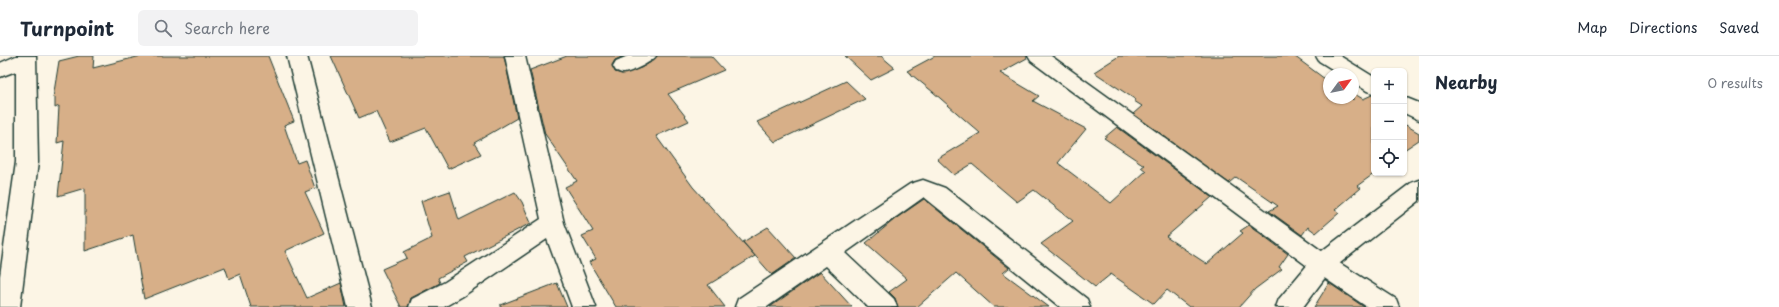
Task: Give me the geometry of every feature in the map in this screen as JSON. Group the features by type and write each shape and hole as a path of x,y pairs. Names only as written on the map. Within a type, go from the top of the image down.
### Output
{"street":[{"path":"297,56 360,307"},
{"path":"515,56 553,223 584,307"},
{"path":"623,66 646,56"},
{"path":"1038,56 1322,264 1387,307"},
{"path":"1326,56 1371,84"},
{"path":"0,70 26,58 27,162 8,307"},
{"path":"1407,106 1419,113"},
{"path":"747,307 923,188 929,189 1078,307"},
{"path":"1288,307 1322,264 1419,189"},
{"path":"421,307 454,289 553,223"},
{"path":"828,252 885,307"}],"building":[{"path":"79,56 94,56 93,68 141,56 268,56 294,121 284,125 297,163 305,160 315,188 305,192 324,233 285,251 307,298 341,283 346,307 251,307 240,274 229,279 225,267 144,299 133,235 85,251 85,188 58,196 64,141 57,143 59,106 55,108 55,97 53,98 59,61"},
{"path":"331,56 504,56 517,118 474,143 481,154 448,169 426,128 390,142 376,111 359,118"},
{"path":"567,56 624,56 615,60 612,65 615,72 622,74 641,68 657,56 711,56 724,70 668,94 689,121 656,136 693,187 755,256 708,285 725,307 616,307 589,262 596,259 582,236 593,231 565,187 577,181 545,134 530,70"},
{"path":"845,56 881,56 895,68 871,80"},
{"path":"935,56 1027,56 1027,58 1000,73 1039,96 1033,101 1086,129 1058,163 1111,203 1146,171 1141,167 1144,165 1104,138 1117,127 1212,197 1166,237 1207,264 1243,233 1240,231 1249,225 1288,254 1279,267 1282,269 1255,289 1239,307 1189,307 1167,290 1154,304 1111,274 1095,287 1041,244 1073,221 1034,190 1017,202 972,164 954,175 937,159 980,133 907,71"},
{"path":"1119,56 1294,56 1323,78 1323,104 1359,104 1359,97 1363,99 1371,95 1371,176 1357,186 1361,188 1335,210 1339,213 1316,233 1308,227 1302,235 1269,211 1278,206 1236,177 1229,183 1133,114 1142,106 1134,101 1136,100 1094,72"},
{"path":"846,81 865,99 775,142 757,122"},
{"path":"1407,126 1419,133 1419,140 1407,148"},
{"path":"450,191 459,220 515,192 522,202 531,223 465,257 468,262 438,278 440,283 411,298 408,307 401,307 382,269 407,258 404,252 432,238 421,201"},
{"path":"924,199 1009,268 1003,273 1049,307 994,307 956,273 917,307 898,307 895,298 889,292 907,279 866,243 895,219"},
{"path":"768,227 796,258 772,275 743,242"},
{"path":"820,272 852,307 770,307"},
{"path":"557,283 567,307 500,307 500,305"},
{"path":"1329,283 1364,307 1314,307"}]}
